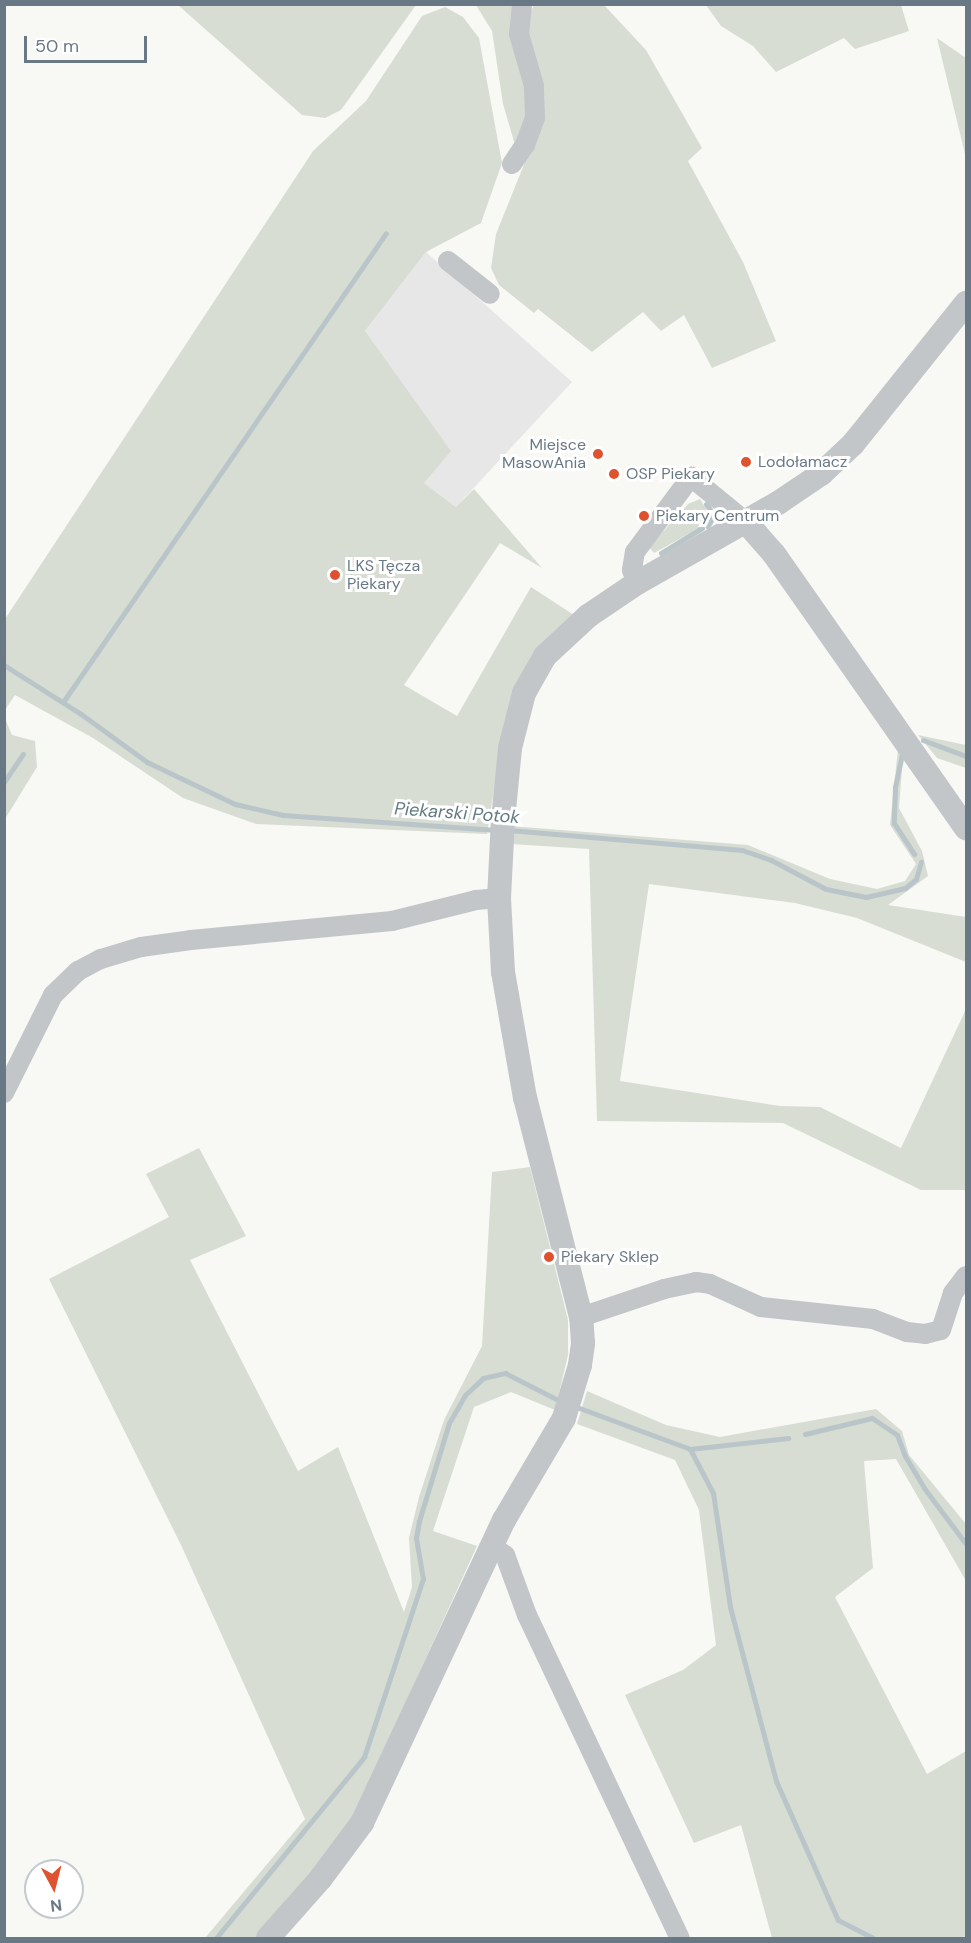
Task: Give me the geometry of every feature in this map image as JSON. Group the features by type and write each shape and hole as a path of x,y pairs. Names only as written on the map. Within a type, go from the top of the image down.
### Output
{"street":[{"path":"512,164 525,145 535,118 534,86 519,34 522,4"},
{"path":"448,261 490,294"},
{"path":"268,1938 321,1878 362,1823 492,1546 564,1418 575,1386 583,1343 580,1317 516,1058 503,972 499,898 503,831 513,729 531,677 545,656 563,636 637,583 810,484 835,462 917,368 966,303"},
{"path":"637,583 632,564 638,546 691,477 745,521 769,547 911,746 966,828"},
{"path":"4,1093 53,995 78,971 101,959 141,947 191,940 392,921 468,901 499,898"},
{"path":"580,1317 664,1289 696,1282 710,1284 761,1307 873,1318 907,1332 925,1334 941,1330 953,1293 966,1275"},
{"path":"492,1546 505,1555 527,1615 680,1938"}],"shaded area":[{"path":"178,5 416,5 341,110 325,118 302,115"},
{"path":"476,5 517,5 528,84 528,122 515,145 503,104 492,31"},
{"path":"534,5 604,5 646,50 702,148 688,161 743,262 776,341 712,368 684,315 661,331 643,312 592,352 538,309 534,313 499,285 491,268 496,234 527,157 525,25"},
{"path":"706,5 901,5 909,31 855,49 844,38 776,72 753,46 721,26"},
{"path":"445,7 463,17 479,38 502,163 481,223 426,252 365,331 451,451 424,483 456,507 474,489 542,568 500,543 404,685 457,716 531,587 574,615 505,720 487,834 256,824 183,798 93,738 15,695 5,710 5,619 313,151 366,101 422,16"},
{"path":"937,38 966,58 966,158 962,142"},
{"path":"426,252 572,382 456,507 424,483 365,331"},
{"path":"700,499 712,518 707,524 654,553 649,547 688,504"},
{"path":"4,716 12,735 35,741 37,767 5,819"},
{"path":"918,735 966,745 966,768 937,758"},
{"path":"898,749 903,756 899,808 922,851 928,876 888,905 966,917 966,962 857,918 795,903 649,884 620,1081 780,1106 820,1107 901,1148 966,1009 966,1190 921,1190 783,1123 597,1121 589,849 511,844 511,826 748,845 830,879 877,889 905,881 916,864 890,825"},
{"path":"199,1148 246,1236 190,1260 298,1471 338,1447 404,1612 412,1587 409,1538 419,1497 444,1420 482,1346 492,1172 530,1167 568,1320 568,1355 555,1410 511,1392 474,1407 433,1531 477,1546 351,1823 258,1938 205,1938 305,1819 181,1545 49,1279 169,1217 146,1174"},
{"path":"587,1391 666,1425 720,1437 876,1409 902,1431 909,1455 966,1524 966,1581 896,1459 864,1461 873,1568 835,1597 927,1774 966,1751 966,1938 772,1938 741,1825 694,1843 625,1695 683,1670 716,1645 699,1510 675,1460 577,1424"}],"waterway":[{"path":"63,702 386,233"},
{"path":"706,504 714,515 708,526"},
{"path":"661,553 702,528"},
{"name":"Piekarski Potok","path":"4,665 81,714 147,762 235,804 283,815 496,830"},
{"name":"Piekarski Potok","path":"923,740 966,756"},
{"path":"4,782 23,754"},
{"name":"Piekarski Potok","path":"902,754 895,787 894,823 914,854"},
{"name":"Piekarski Potok","path":"509,830 742,850 771,860 826,889 866,897 905,888 916,879 921,862"},
{"path":"216,1938 364,1757 423,1579 416,1538 419,1521 449,1423 465,1395 483,1378 505,1373 562,1402"},
{"path":"574,1406 690,1449 788,1438"},
{"path":"805,1434 872,1418 897,1435 905,1456 924,1488 966,1544"},
{"path":"690,1449 713,1493 730,1607 776,1781 838,1920 873,1938"}],"place":[{"name":"Miejsce MasowAnia","path":"598,454"},
{"name":"Lodołamacz","path":"746,462"},
{"name":"OSP Piekary","path":"614,474"},
{"name":"Piekary Centrum","path":"644,516"},
{"name":"LKS Tęcza Piekary","path":"335,575"},
{"name":"Piekary Sklep","path":"549,1257"}]}
